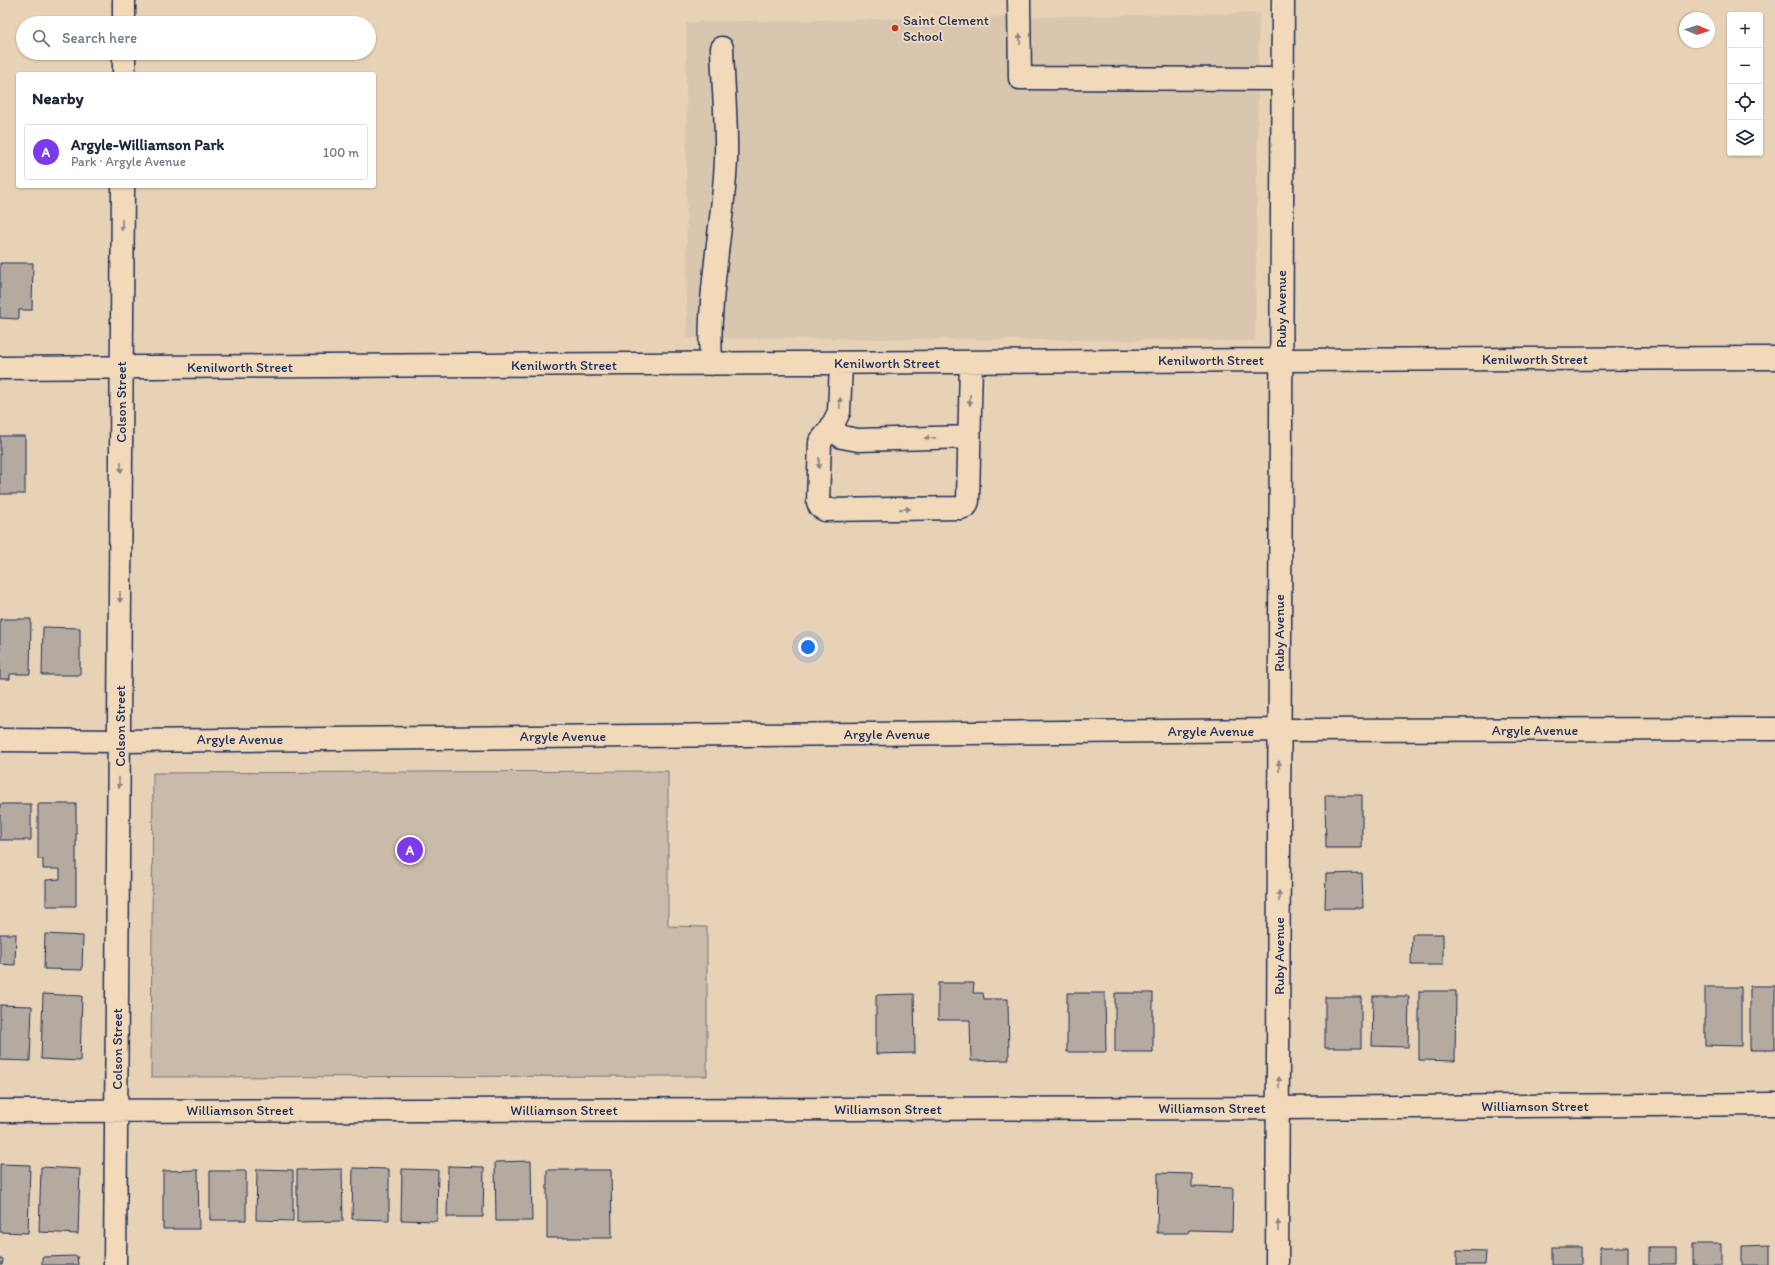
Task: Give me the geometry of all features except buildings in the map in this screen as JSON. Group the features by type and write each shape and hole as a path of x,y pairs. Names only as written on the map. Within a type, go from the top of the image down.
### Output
{"street":[{"path":"124,0 124,16"},
{"path":"1019,0 1020,78 1282,79"},
{"name":"Ruby Avenue","path":"1277,1265 1279,1108 1279,730 1283,0"},
{"path":"711,364 709,338 726,160 722,48"},
{"path":"124,60 124,72"},
{"name":"Colson Street","path":"115,1265 123,188"},
{"name":"Kenilworth Street","path":"0,368 1775,358"},
{"path":"841,363 839,412 831,428 820,442 818,502 820,507 825,510 961,508 966,506 968,501 971,362"},
{"path":"831,428 842,437 858,440 969,438"},
{"name":"Argyle Avenue","path":"0,740 120,741 1279,730 1775,729"},
{"name":"Williamson Street","path":"0,1111 1279,1108 1775,1104"}],"shaded area":[{"path":"1259,13 1255,341 687,338 686,22"},
{"path":"668,771 668,926 707,927 707,1076 151,1077 153,773"}],"place":[{"name":"Saint Clement School","path":"895,28"},
{"name":"Argyle-Williamson Park","path":"410,850"}]}
